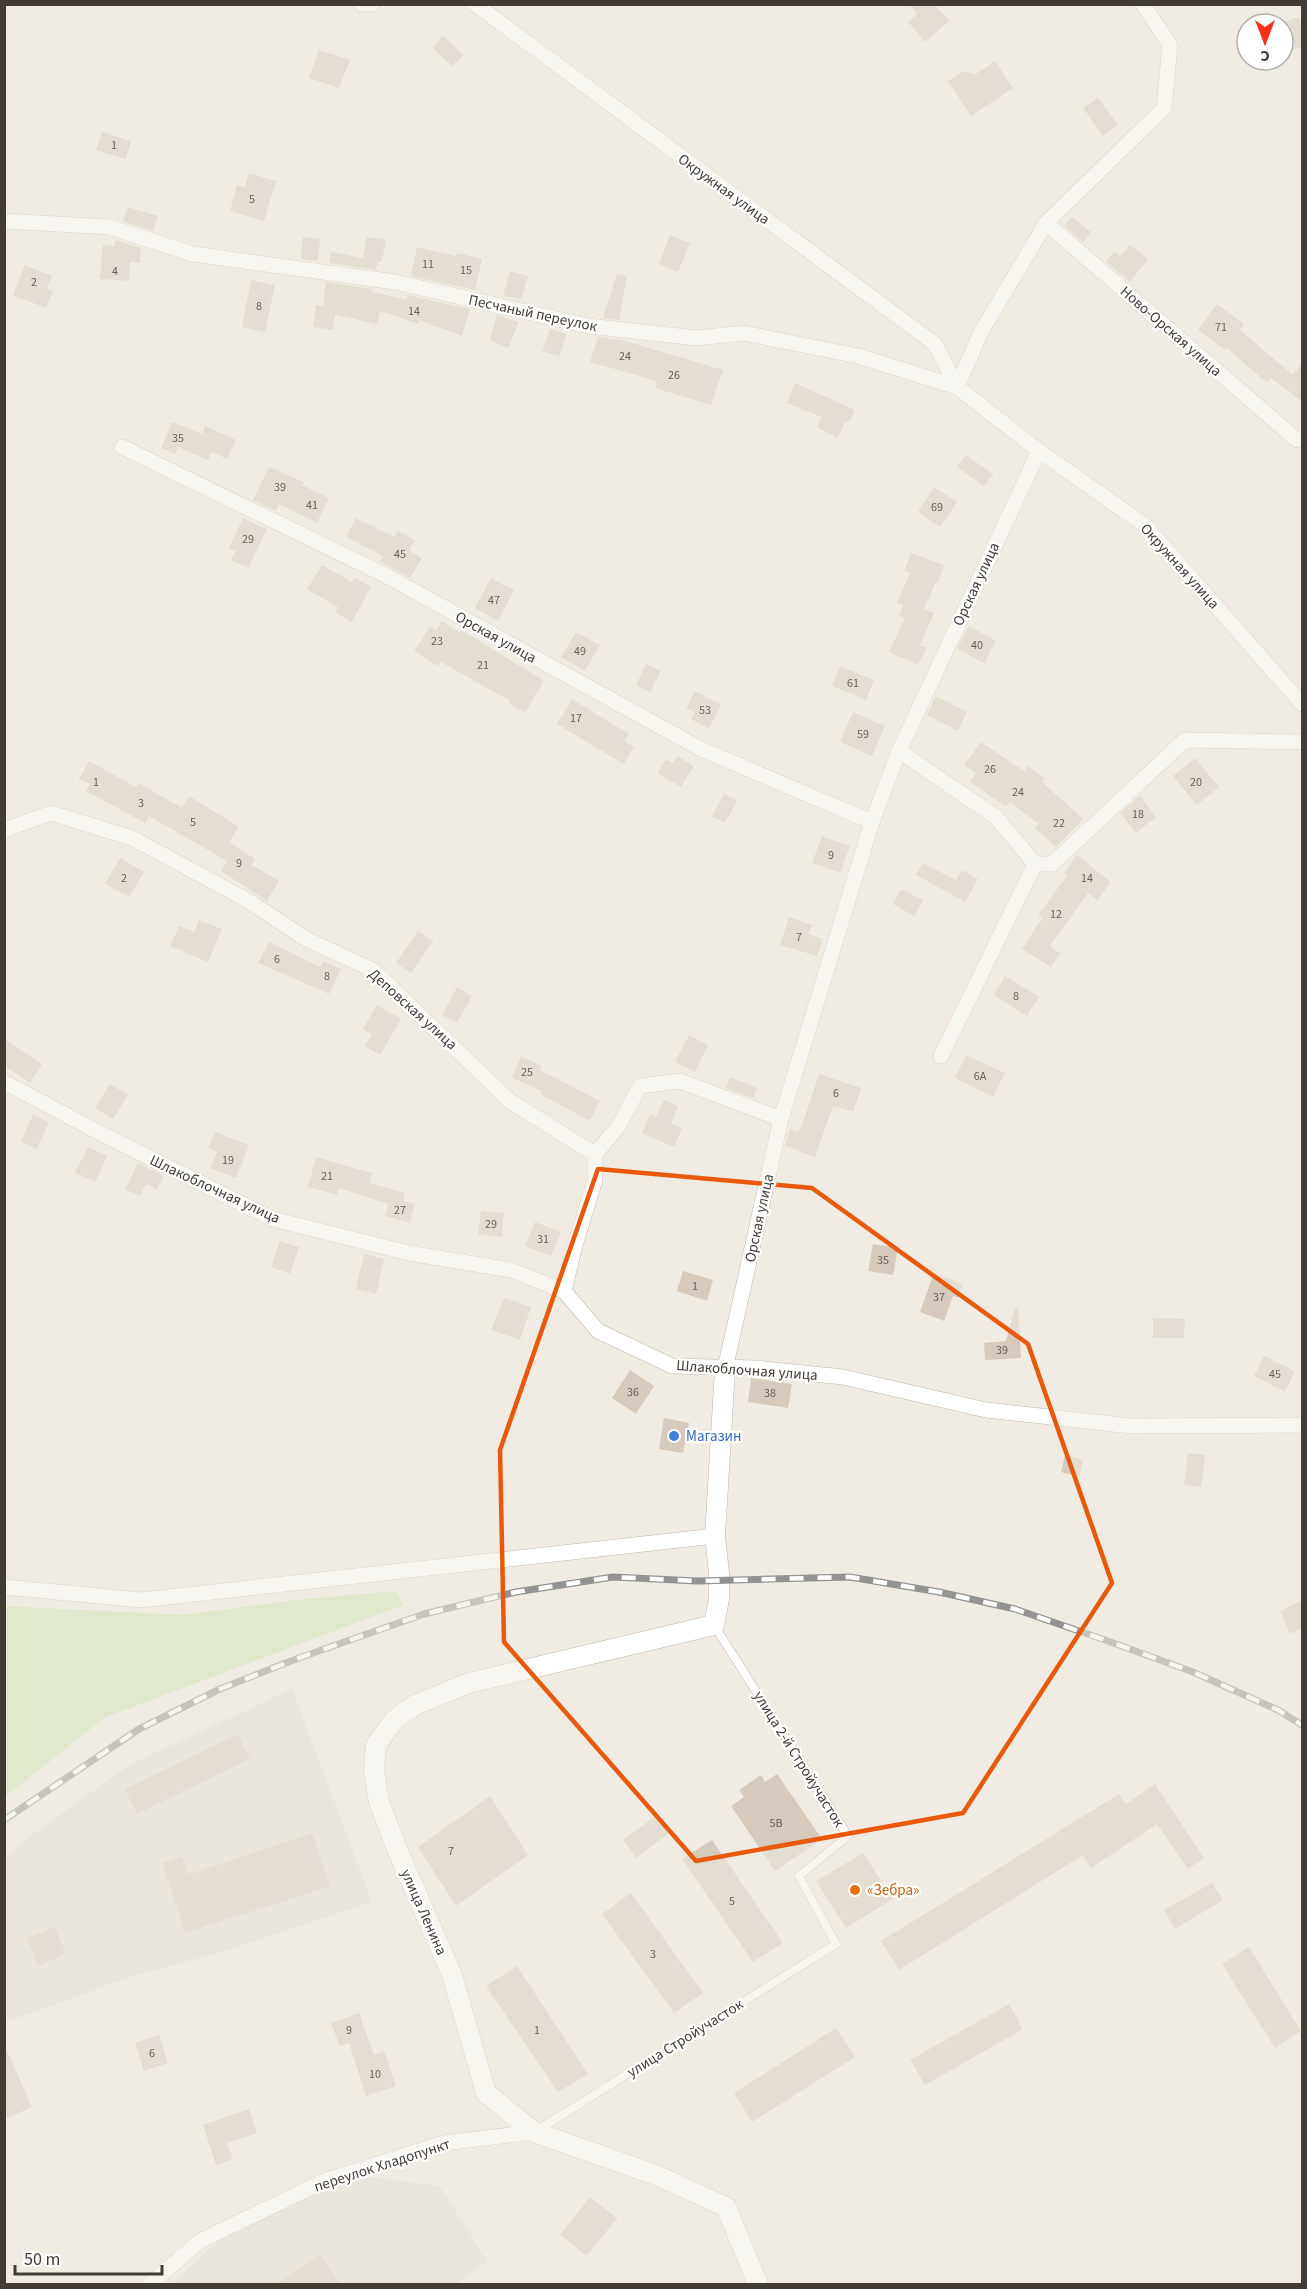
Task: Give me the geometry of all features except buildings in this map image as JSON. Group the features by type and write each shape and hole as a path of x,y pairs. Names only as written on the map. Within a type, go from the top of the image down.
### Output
{"street":[{"path":"362,4 372,4"},
{"name":"Окружная улица","path":"475,4 935,344 957,387"},
{"path":"957,387 981,332 1046,223 1164,108 1170,45 1143,5"},
{"name":"Песчаный переулок","path":"4,221 109,228 193,254 395,282 588,326 697,338 743,333 858,356 957,387 1039,451"},
{"name":"Ново-Орская улица","path":"1046,223 1297,440"},
{"name":"Орская улица","path":"122,447 385,575 701,749 872,822"},
{"name":"Окружная улица","path":"1039,451 1146,526 1302,704"},
{"name":"Орская улица","path":"714,1624 719,1599 715,1536 725,1369 781,1119 872,822 899,751 1039,451"},
{"path":"1035,864 1052,864 1185,740 1302,742"},
{"path":"899,751 996,817 1035,864"},
{"name":"Деповская улица","path":"4,830 51,813 132,838 237,895 306,939 373,970 511,1102 595,1154"},
{"path":"941,1056 1035,864"},
{"path":"564,1291 595,1180 595,1154 618,1127 640,1086 680,1081 781,1119"},
{"name":"Шлакоблочная улица","path":"4,1082 100,1133 273,1219 409,1253 511,1270 564,1291 598,1331 672,1366 754,1368 843,1377 986,1410 1131,1426 1302,1425"},
{"path":"4,1587 141,1600 715,1536"},
{"name":"улица Ленина","path":"714,1624 469,1683 415,1705 394,1720 376,1745 374,1770 379,1802 452,1975 486,2093 534,2132 656,2175 726,2207 758,2284"},
{"name":"переулок Хладопункт","path":"150,2284 200,2241 324,2181 444,2143 534,2132"}],"lane":[{"name":"улица 2-й Стройучасток","path":"714,1624 848,1836 799,1876 836,1944"},
{"name":"улица Стройучасток","path":"534,2132 836,1944"}],"highlighted area":[{"path":"598,1169 812,1188 1028,1344 1112,1583 963,1813 696,1861 504,1642 500,1450"}],"shaded area":[{"path":"292,1689 372,1902 215,1954 129,1977 5,2023 5,1858 25,1840 129,1765"},
{"path":"346,2174 440,2186 487,2261 456,2284 171,2284 242,2220"}],"green space":[{"path":"397,1591 403,1605 104,1718 5,1797 5,1606 182,1615 295,1600"}],"railway":[{"path":"4,1820 139,1729 220,1689 296,1659 424,1614 516,1592 613,1577 697,1581 850,1577 939,1592 1015,1609 1193,1672 1278,1710 1302,1725"}],"place":[{"name":"Магазин","path":"674,1436"},
{"name":"«Зебра»","path":"855,1890"}]}
